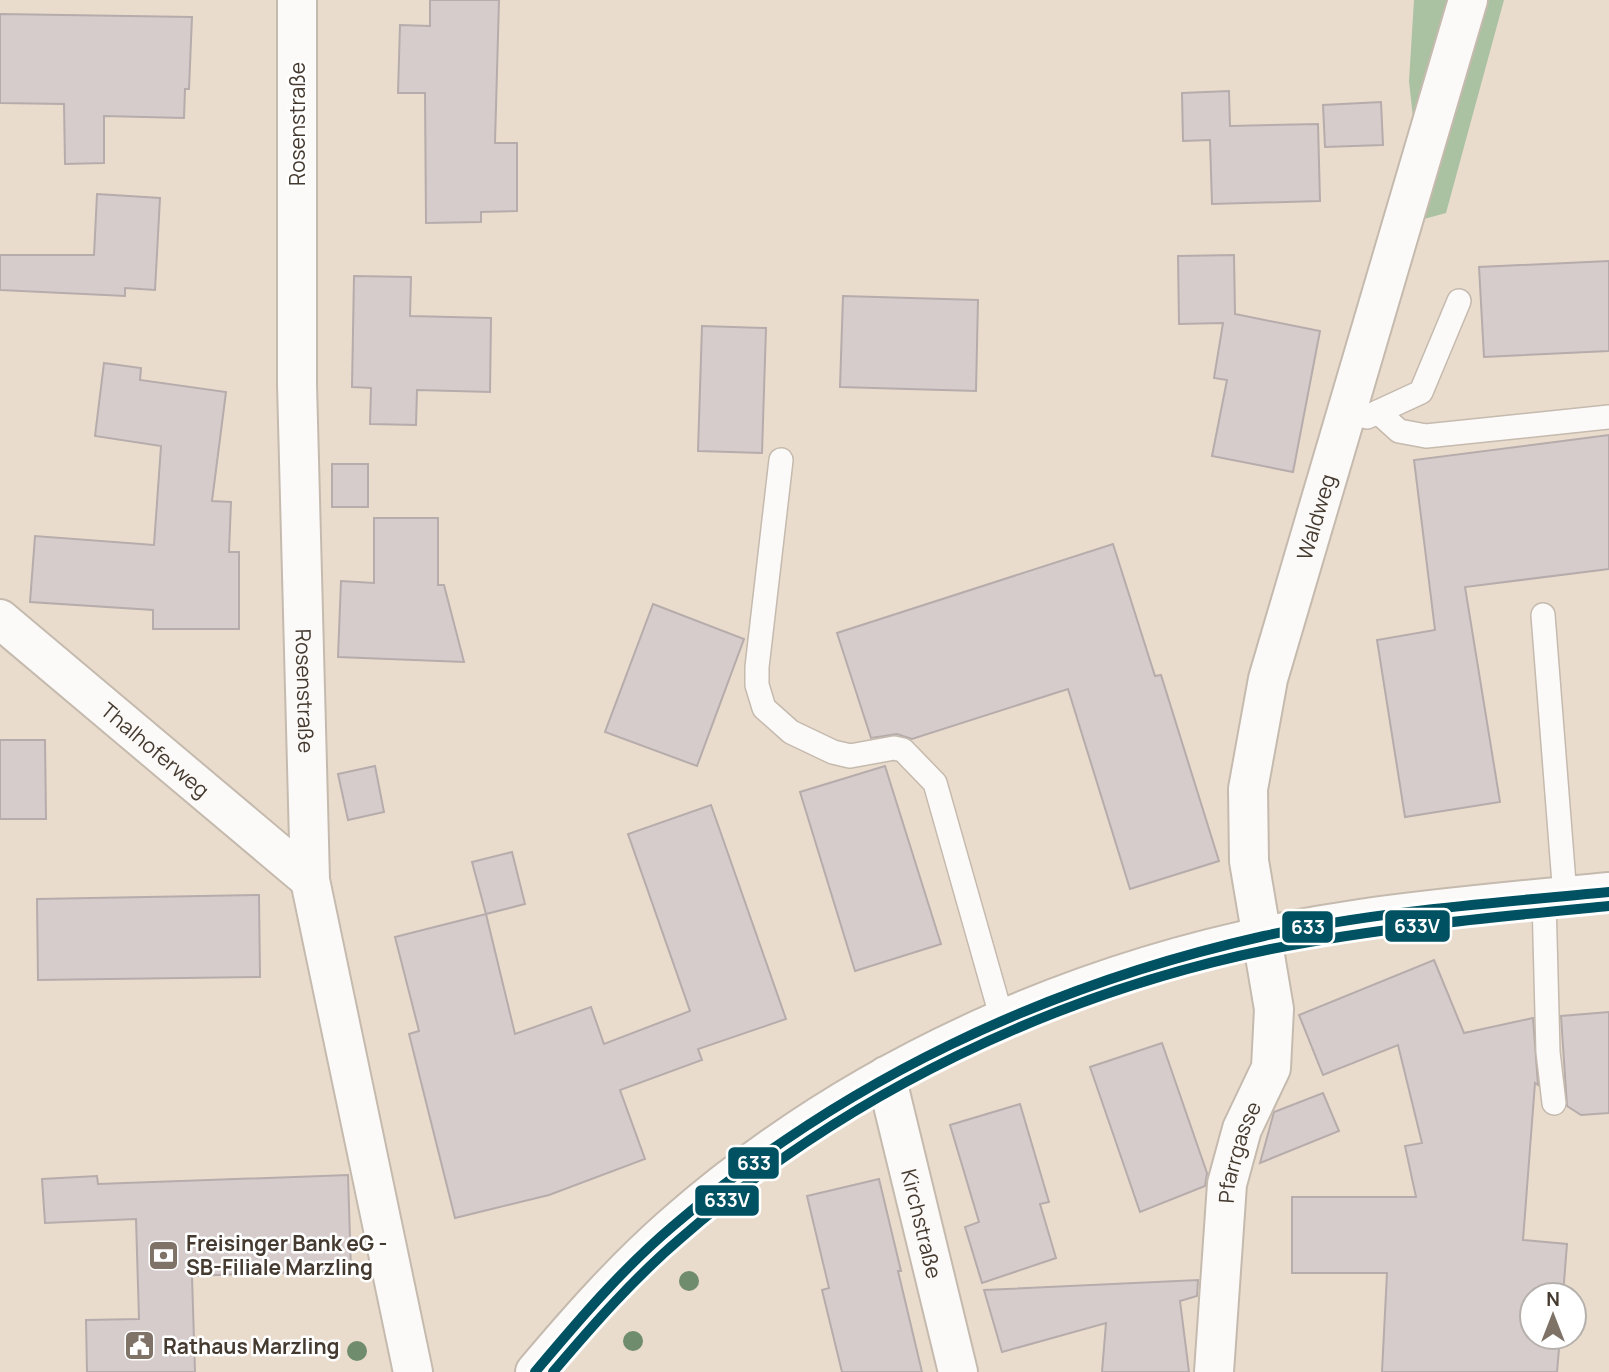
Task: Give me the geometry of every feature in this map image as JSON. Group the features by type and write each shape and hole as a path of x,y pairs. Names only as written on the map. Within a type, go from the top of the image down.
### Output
{"street":[{"name":"Rosenstraße","path":"297,0 297,384 310,880 413,1372"},
{"name":"Waldweg","path":"1262,937 1249,861 1248,789 1268,679 1361,419 1439,105 1468,0"},
{"name":"Thalhoferweg","path":"0,619 310,880"},
{"path":"535,1372 579,1320 672,1227 757,1161 886,1076 957,1038 1002,1019 1168,960 1262,937 1359,919 1609,892"},
{"name":"Pfarrgasse","path":"1214,1372 1227,1184 1242,1129 1271,1068 1275,1009 1262,937"},
{"name":"Kirchstraße","path":"886,1076 958,1372"}],"lane":[{"path":"1361,419 1421,393 1459,301"},
{"path":"1361,419 1426,436 1609,417"},
{"path":"781,460 758,667 760,700 764,708 790,732 821,747 858,756 894,748 903,750 935,783 1002,1019"},
{"path":"1543,615 1555,898 1548,1052 1554,1103"}],"green space":[{"path":"1414,0 1504,0 1446,213 1424,219 1409,81"}],"building":[{"path":"430,0 499,0 495,143 517,143 517,211 481,212 481,222 426,223 425,93 398,93 400,25 430,26"},
{"path":"0,14 192,17 189,89 185,89 184,118 104,116 104,163 65,164 64,104 0,103"},
{"path":"1229,91 1230,126 1318,124 1320,201 1212,204 1210,140 1183,141 1182,93"},
{"path":"1381,102 1383,145 1325,147 1323,105"},
{"path":"97,194 160,198 155,290 125,288 125,296 0,290 0,255 94,255"},
{"path":"1234,255 1235,314 1320,331 1293,472 1212,456 1227,380 1214,378 1223,323 1179,324 1178,256"},
{"path":"1609,261 1609,351 1484,357 1479,267"},
{"path":"354,276 411,277 410,316 491,318 490,392 417,390 416,425 370,424 371,388 352,387"},
{"path":"843,296 978,300 976,391 840,387"},
{"path":"702,326 766,328 762,453 698,451"},
{"path":"104,363 141,368 140,380 226,392 212,501 231,502 229,552 239,552 239,629 153,629 153,610 30,602 35,536 154,545 161,446 95,436"},
{"path":"1609,435 1609,569 1465,587 1500,802 1405,817 1377,640 1435,630 1414,460"},
{"path":"332,464 368,464 368,507 332,507"},
{"path":"374,518 438,518 438,585 444,585 464,662 338,657 341,581 374,583"},
{"path":"1113,544 1155,676 1161,675 1219,861 1130,889 1068,689 912,739 897,734 871,738 837,633"},
{"path":"653,604 744,639 697,766 605,732"},
{"path":"0,740 45,740 46,819 0,819"},
{"path":"375,766 384,812 348,820 338,774"},
{"path":"885,766 941,944 855,971 800,792"},
{"path":"711,805 786,1019 698,1049 702,1060 620,1090 645,1159 549,1195 455,1218 409,1034 419,1031 395,937 486,914 515,1034 591,1007 604,1044 690,1011 628,834"},
{"path":"512,852 525,904 486,914 472,862"},
{"path":"259,895 260,977 38,980 37,899"},
{"path":"1434,960 1464,1033 1533,1018 1538,1085 1535,1083 1523,1240 1567,1244 1564,1281 1518,1281 1518,1351 1559,1351 1557,1372 1382,1372 1387,1273 1292,1273 1292,1197 1416,1197 1405,1146 1422,1143 1398,1045 1323,1075 1299,1015"},
{"path":"1609,1012 1609,1113 1581,1115 1567,1106 1561,1016"},
{"path":"1162,1043 1207,1173 1205,1186 1140,1212 1090,1067"},
{"path":"1323,1093 1339,1131 1260,1163 1274,1112"},
{"path":"1020,1104 1049,1202 1040,1204 1056,1258 982,1283 965,1227 979,1222 950,1125"},
{"path":"348,1175 351,1270 192,1276 195,1372 87,1372 86,1320 139,1319 136,1219 45,1223 42,1179 97,1176 98,1184"},
{"path":"879,1179 922,1372 842,1372 822,1290 829,1288 807,1196"},
{"path":"1198,1280 1197,1296 1180,1301 1189,1372 1102,1372 1106,1323 1002,1352 984,1290"}],"transit line":[{"name":"633","path":"535,1372 636,1260 673,1226 738,1174 806,1126 877,1083 950,1045 1026,1011 1104,981 1183,957 1307,927 1392,914 1609,892"},
{"name":"633V","path":"553,1372 647,1269 745,1186 813,1138 884,1094 957,1056 1033,1022 1111,992 1190,968 1271,949 1397,929 1609,906"}],"place":[{"name":"Freisinger Bank eG - SB-Filiale Marzling","path":"163,1255"},
{"name":"Rathaus Marzling","path":"140,1346"}]}
